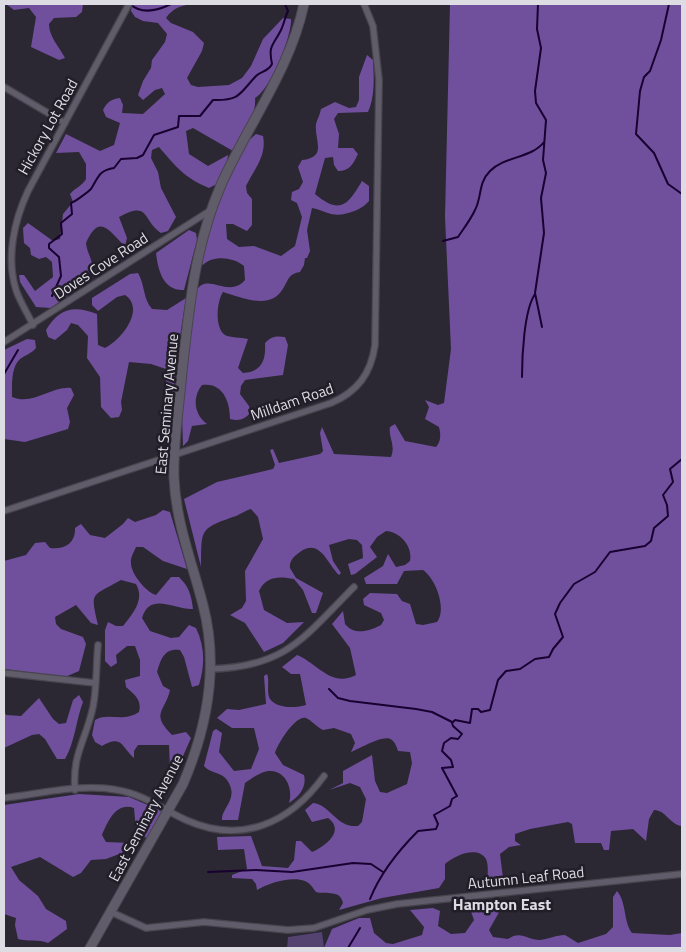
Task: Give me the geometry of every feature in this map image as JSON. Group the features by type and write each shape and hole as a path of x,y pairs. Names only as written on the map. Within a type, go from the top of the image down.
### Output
{"street":[{"name":"East Seminary Avenue","path":"90,948 183,784 200,738 206,715 210,669 204,607 180,526 174,478 174,454 194,270 211,210 236,155 283,68 295,38 304,4"},
{"name":"Milldam Road","path":"4,511 342,399 360,384 370,366 375,345 379,96 373,26 364,4"},
{"name":"Hickory Lot Road","path":"34,325 13,280 11,267 14,235 28,191 128,5"},
{"path":"4,87 65,123"},
{"name":"Doves Cove Road","path":"4,342 34,325 211,210"},
{"path":"210,669 249,666 280,655 307,634 354,587"},
{"path":"75,790 76,757 93,710 98,645"},
{"path":"4,673 95,683"},
{"path":"4,798 75,790 115,789 144,797 206,828 220,830 256,828 292,810 306,798 324,776"},
{"name":"Autumn Leaf Road","path":"110,912 146,928 204,922 270,929 301,930 314,928 367,910 397,904 682,874"}],"shaded area":[{"path":"6,4 83,4 82,12 76,17 54,18 49,24 52,37 65,58 59,60 31,47 36,17 29,8 14,10"},
{"path":"132,4 191,4 177,8 166,18 171,23 193,32 204,43 202,51 187,78 191,85 198,87 229,85 242,78 251,66 263,39 283,18 291,19 288,37 279,62 267,85 255,98 254,112 233,151 193,128 186,131 189,154 208,166 228,155 227,163 217,184 209,188 193,180 181,171 159,147 152,150 151,158 158,172 161,188 176,217 168,231 161,233 141,211 136,210 119,217 127,238 125,246 110,231 101,226 96,228 86,243 92,264 92,272 85,275 70,294 51,308 36,307 20,282 19,275 24,275 35,291 53,277 52,262 46,257 39,259 31,255 30,248 24,243 23,228 28,223 53,241 60,239 63,214 73,202 70,194 86,179 86,164 79,152 56,153 66,134 100,151 114,145 120,123 106,117 103,110 108,103 120,98 123,105 122,113 143,114 165,94 162,88 155,90 143,100 138,95 143,81 151,68 152,60 165,42 167,34 158,23 143,21 135,17 131,11"},
{"path":"450,4 682,4 682,826 674,823 662,812 654,810 649,819 646,841 633,829 611,831 609,850 604,850 601,843 575,843 572,824 568,822 530,829 515,834 515,841 521,845 509,847 500,854 503,878 488,880 486,859 482,855 471,852 460,855 445,864 445,879 439,888 382,898 339,910 343,903 339,896 333,893 316,892 305,881 293,879 280,881 257,890 256,884 252,879 232,878 232,875 247,869 244,849 218,850 217,837 251,836 262,866 288,868 294,860 296,841 301,841 312,852 327,842 334,833 333,823 328,818 312,822 305,810 313,803 325,808 344,824 358,826 362,822 366,799 360,787 350,783 329,790 343,783 343,771 372,755 375,781 380,792 387,793 407,784 412,763 410,752 398,751 392,740 384,738 351,752 355,743 351,734 334,728 323,730 308,719 302,718 287,731 275,753 283,765 304,775 303,788 299,795 289,803 290,793 285,778 277,772 265,772 245,783 238,820 222,820 232,793 225,777 204,766 213,731 216,729 222,733 219,752 234,771 251,769 259,749 254,728 232,728 217,718 227,709 239,710 266,704 264,676 267,674 269,696 273,702 287,707 306,705 300,674 291,674 282,667 297,655 332,676 347,678 356,675 350,648 332,624 343,611 345,624 353,630 362,631 381,625 384,620 381,613 364,605 363,599 370,593 397,594 402,601 410,604 416,624 423,625 437,622 441,610 439,594 428,574 423,570 404,571 397,584 366,584 364,578 383,566 388,554 396,567 405,565 410,561 407,545 401,537 391,532 386,531 377,537 370,547 377,557 351,575 348,564 363,558 362,545 357,540 349,539 329,545 333,561 341,573 339,575 323,554 313,548 307,548 294,557 290,563 290,568 296,578 323,593 316,613 312,613 303,590 294,579 274,578 265,582 259,591 264,610 287,623 304,622 283,643 264,652 245,623 230,615 242,608 246,601 245,571 263,539 258,517 251,509 213,525 208,529 202,539 201,567 184,499 217,482 273,469 275,465 270,450 273,449 279,463 320,454 323,451 320,433 322,427 334,454 391,457 393,449 390,427 395,424 405,441 436,447 438,445 440,438 439,427 425,419 429,407 425,400 438,405 444,403 451,349 445,217"},
{"path":"367,55 373,60 374,73 373,93 368,112 338,113 334,119 339,134 338,148 353,148 358,154 351,166 342,171 338,171 334,165 333,157 325,158 315,194 331,204 343,204 348,201 362,181 369,186 369,201 361,208 350,213 338,215 312,208 307,230 310,251 307,258 305,258 304,265 300,272 290,277 279,294 272,299 256,301 223,292 219,301 219,326 227,336 248,339 238,368 243,373 259,368 265,355 265,343 274,337 285,337 288,345 283,375 245,380 241,386 240,394 249,406 250,413 239,420 230,419 227,400 220,390 209,385 202,385 197,395 196,406 199,416 207,424 192,426 188,441 183,446 182,415 195,293 200,286 205,284 232,287 245,280 244,266 229,259 217,259 202,264 214,212 235,159 256,134 263,136 263,150 259,162 246,186 247,193 252,199 252,225 247,231 233,224 226,224 227,239 239,247 254,246 281,256 295,246 302,217 297,203 291,200 292,192 299,189 303,182 298,167 302,160 310,158 317,152 316,124 321,109 335,102 349,108 356,107 359,100 359,77"},
{"path":"189,230 196,233 197,240 184,290 177,289 171,287 163,278 158,266 156,253"},
{"path":"138,273 147,301 152,309 167,310 186,298 175,369 174,393 169,399 166,392 166,369 151,364 129,362 121,402 122,410 119,417 111,418 101,407 100,377 87,358 88,336 78,325 71,323 67,330 55,340 48,337 46,330 56,317 68,310 89,311 97,314 98,345 105,348 118,338 129,324 133,308 131,301 125,295 117,297 98,311 92,305 92,298 130,274"},
{"path":"27,339 35,340 36,348 16,363 12,378 12,397 20,399 35,398 64,388 71,388 74,395 67,408 70,422 68,429 25,442 4,439 4,350"},
{"path":"163,510 170,512 187,569 163,561 143,547 136,547 131,561 136,577 152,593 156,595 171,577 179,577 190,595 193,609 164,604 151,605 142,618 150,631 171,638 179,637 189,625 196,628 201,642 203,663 199,685 192,687 184,657 180,650 170,651 164,655 157,672 163,686 170,690 160,717 165,728 172,735 186,732 191,738 176,772 170,769 169,745 138,745 134,751 134,758 121,743 114,741 102,746 95,742 92,735 95,720 106,717 127,717 139,712 139,701 126,687 125,680 140,676 140,660 135,646 127,646 116,655 117,663 111,667 105,661 105,630 108,622 116,626 123,626 131,616 137,606 139,595 136,584 121,580 95,596 94,606 98,625 91,623 76,605 55,617 56,624 61,629 83,637 86,644 79,671 65,677 4,669 4,561 26,555 35,543 45,542 50,548 64,547 73,538 75,528 81,524 90,535 105,538 128,518 135,522 156,515"},
{"path":"79,695 83,702 71,745 65,759 57,759 45,739 39,734 32,735 4,748 4,710 6,715 21,716 39,698 53,719 59,724 66,723 73,700"},
{"path":"79,794 129,797 164,812 148,838 140,836 136,830 134,808 128,807 118,810 110,819 102,835 106,842 129,843 135,848 106,859 91,860 81,873 73,877 40,857 11,867 19,880 38,896 46,909 66,921 67,929 48,943 18,939 15,925 16,918 4,914 4,805"},
{"path":"617,891 632,933 670,935 682,933 682,948 324,948 332,929 359,918 370,918 374,933 386,943 393,944 422,935 424,927 410,910 433,908 440,911 438,926 451,934 465,933 474,920 469,906 500,900 502,907 489,930 493,937 508,939 520,935 540,940 565,935 578,943 606,934 613,927 613,897"},
{"path":"322,932 324,948 287,948 288,937"}],"waterway":[{"path":"130,4 145,11 171,4"},
{"path":"52,296 61,276 59,257 49,248 49,244 62,234 61,223 72,214 71,203 90,190 97,178 105,171 114,168 121,159 137,158 143,155 154,135 178,127 179,116 200,116 213,100 234,98 258,74 269,69 272,64 272,46 281,30 288,11 285,4"},
{"path":"538,4 537,29 541,48 535,91 536,103 546,120 543,160 546,173 541,198 544,233 535,293 542,327"},
{"path":"669,4 661,40 650,71 644,77 640,91 636,134 654,153 668,184 682,194"},
{"path":"443,241 458,237 467,224 477,205 484,180 490,171 503,162 533,151 544,142"},
{"path":"522,377 526,322 531,301 535,294"},
{"path":"4,374 18,350"},
{"path":"370,899 385,872 404,846 418,831 436,829 438,824 434,815 450,806 452,799 457,796 442,768 453,767 451,760 442,751 444,743 451,738 458,739 462,734 452,723 455,720 470,723 472,709 478,709 481,712 490,710 498,680 506,671 520,669 535,659 549,657 563,637 555,614 560,603 574,584 595,572 610,552 645,546 651,541 654,528 668,516 667,505 663,495 673,482 670,469 682,459"},
{"path":"329,689 338,698 432,712 452,722"},
{"path":"208,872 256,870 292,872 353,863 371,864 383,872"},
{"path":"348,948 360,928"}],"district":[{"name":"Hampton East","path":"502,904"}]}
